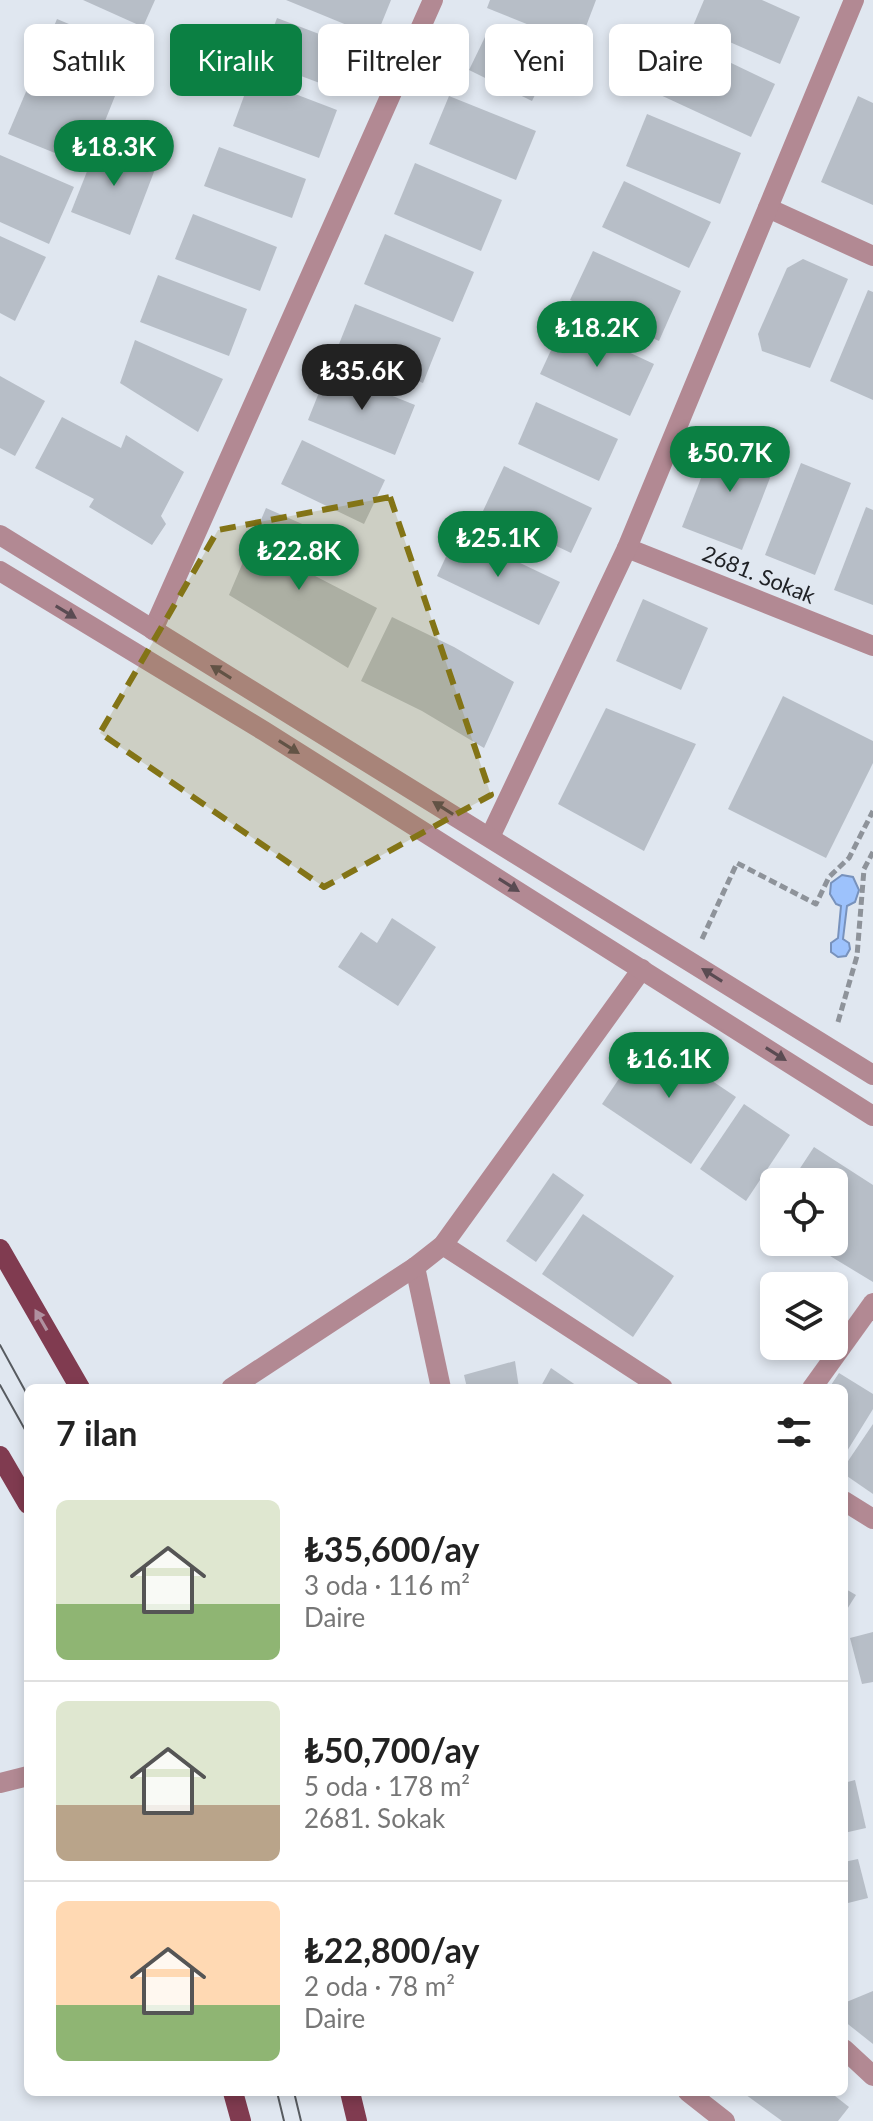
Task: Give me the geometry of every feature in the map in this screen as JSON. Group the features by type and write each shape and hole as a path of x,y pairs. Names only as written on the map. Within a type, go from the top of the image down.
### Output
{"main road":[{"path":"0,1249 78,1384"},
{"path":"0,1456 24,1497"},
{"path":"234,2096 241,2121"},
{"path":"351,2096 357,2121"}],"street":[{"path":"153,630 433,0"},
{"path":"490,837 627,548 854,0"},
{"path":"768,208 873,256"},
{"path":"0,535 873,1075"},
{"name":"2681. Sokak","path":"627,548 873,646"},
{"path":"0,571 264,731 873,1116"},
{"path":"237,1384 415,1267 443,1245 642,969"},
{"path":"443,1245 657,1384"},
{"path":"415,1267 440,1384"},
{"path":"815,1384 873,1303"},
{"path":"848,1503 873,1519"},
{"path":"0,1783 24,1777"},
{"path":"848,2053 873,2076"},
{"path":"693,2096 725,2121"}],"path":[{"path":"702,939 737,863 816,904 829,877 849,858 873,811"},
{"path":"838,1022 857,956 864,869 873,852"}],"highlighted area":[{"path":"390,497 491,795 324,887 100,733 218,530"}],"water":[{"path":"842,875 853,877 859,890 855,902 847,906 843,939 849,943 850,949 846,956 838,957 831,952 831,943 838,938 841,906 830,894 831,883"}],"building":[{"path":"83,0 155,0 144,24 136,24"},
{"path":"286,0 391,0 381,24 344,24"},
{"path":"490,0 596,0 587,24 527,24 487,8"},
{"path":"704,0 762,0 800,17 780,64 731,43 731,24 694,24"},
{"path":"277,18 293,24 275,24"},
{"path":"302,27 318,34 318,82 302,76"},
{"path":"485,37 485,78 469,70"},
{"path":"731,63 775,84 751,137 662,96 731,96"},
{"path":"24,96 115,96 87,166 8,134"},
{"path":"244,96 301,96 337,110 319,158 233,126"},
{"path":"449,96 536,131 516,180 429,144"},
{"path":"858,96 873,103 873,205 821,182"},
{"path":"647,114 741,153 720,204 626,166"},
{"path":"99,141 157,164 130,235 71,212"},
{"path":"219,147 306,179 292,218 204,186"},
{"path":"0,155 74,187 49,244 0,222"},
{"path":"415,163 502,200 481,251 394,214"},
{"path":"624,181 711,222 689,268 602,227"},
{"path":"193,214 277,247 260,291 175,259"},
{"path":"385,234 474,272 453,322 364,284"},
{"path":"0,236 46,257 15,321 0,313"},
{"path":"593,251 681,291 659,341 570,300"},
{"path":"803,259 848,279 810,368 762,351 758,334 787,268"},
{"path":"158,275 247,309 229,356 140,322"},
{"path":"868,290 873,292 873,400 830,381"},
{"path":"355,304 441,338 423,383 337,349"},
{"path":"564,322 654,364 630,416 540,374"},
{"path":"135,340 223,379 198,432 120,383"},
{"path":"328,370 415,405 395,455 308,420"},
{"path":"0,376 45,401 15,456 0,448"},
{"path":"536,402 618,439 599,481 518,444"},
{"path":"62,417 121,448 126,435 184,472 161,516 166,524 152,545 89,507 94,499 35,468"},
{"path":"717,437 777,460 742,550 682,527"},
{"path":"302,440 385,480 364,524 281,484"},
{"path":"801,463 851,483 815,575 765,555"},
{"path":"504,466 592,508 571,553 483,511"},
{"path":"866,507 873,510 873,605 834,590"},
{"path":"266,508 309,527 290,563 377,608 348,668 229,595"},
{"path":"457,533 560,582 539,625 437,576"},
{"path":"643,599 708,628 681,690 616,661"},
{"path":"392,617 454,647 514,682 484,748 422,711 361,681"},
{"path":"783,696 873,741 873,763 826,858 728,809"},
{"path":"606,708 696,744 644,851 558,804"},
{"path":"392,918 436,947 398,1006 338,967 361,932 377,943"},
{"path":"647,1037 736,1097 691,1164 602,1104"},
{"path":"744,1104 790,1135 768,1168 760,1168 760,1180 746,1201 700,1169"},
{"path":"814,1147 847,1168 800,1168"},
{"path":"848,1169 873,1185 873,1282 830,1256 848,1256"},
{"path":"553,1173 584,1195 536,1262 506,1241"},
{"path":"583,1214 674,1276 633,1337 542,1274"},
{"path":"515,1361 518,1384 466,1384 464,1375"},
{"path":"551,1368 574,1384 542,1384"},
{"path":"839,1373 873,1394 873,1409 848,1450 848,1384 832,1384"},
{"path":"873,1424 873,1494 848,1477 848,1461"},
{"path":"848,1590 856,1595 848,1608"},
{"path":"873,1632 873,1682 862,1684 850,1638"},
{"path":"855,1780 866,1828 848,1832 848,1782"},
{"path":"858,1859 868,1898 848,1903 848,1861"},
{"path":"873,1991 873,2044 848,2024 848,2001"},
{"path":"748,2096 835,2096 849,2107 838,2121 782,2121"}],"tram line":[{"path":"0,1345 24,1389"},
{"path":"0,1385 24,1428"},
{"path":"278,2096 284,2121"},
{"path":"295,2096 301,2121"}]}
